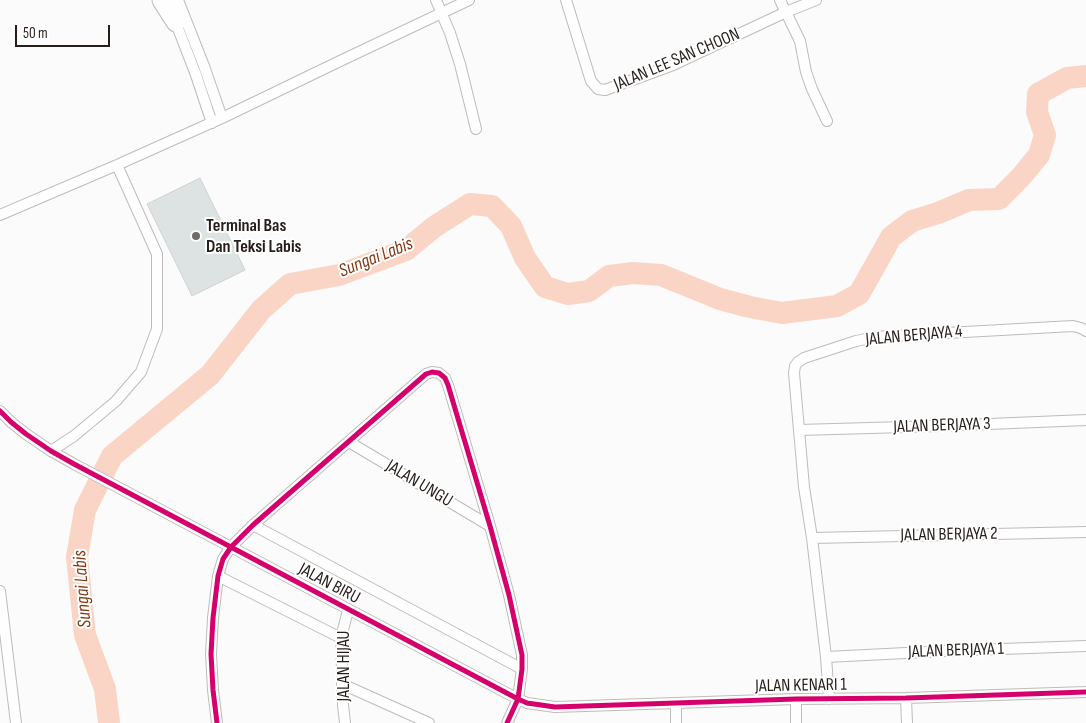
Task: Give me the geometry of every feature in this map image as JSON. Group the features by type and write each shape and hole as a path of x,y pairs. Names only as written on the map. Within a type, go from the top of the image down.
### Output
{"highway":[{"path":"164,0 176,22"}],"street":[{"path":"178,0 222,118"},
{"path":"436,0 460,64 476,129"},
{"path":"0,215 117,166 212,123 469,0"},
{"name":"JALAN LEE SAN CHOON","path":"566,0 591,81 598,89 605,90 673,65 816,0"},
{"path":"780,0 800,40 806,72 827,121"},
{"path":"176,22 212,123"},
{"path":"0,411 11,422 51,451 74,436 116,401 141,372 157,329 157,254 117,166"},
{"name":"JALAN BERJAYA 4","path":"829,699 826,657 798,430 795,366 804,358 875,336 1073,326 1086,331"},
{"path":"217,723 213,690 212,654 214,602 223,559 231,547 253,525 426,374 432,372 439,373 445,378 448,385 511,604 522,655 522,669 518,699 508,723"},
{"name":"JALAN BERJAYA 3","path":"798,430 1086,420"},
{"name":"JALAN UNGU","path":"349,442 490,526"},
{"name":"JALAN BIRU","path":"51,451 518,699"},
{"path":"253,525 522,669"},
{"name":"JALAN BERJAYA 2","path":"812,538 1086,532"},
{"path":"218,576 341,638"},
{"path":"0,591 16,723"},
{"name":"JALAN HIJAU","path":"345,723 341,638 348,610"},
{"name":"JALAN BERJAYA 1","path":"826,657 1086,646"},
{"path":"342,684 429,723"},
{"name":"JALAN KENARI 1","path":"518,699 539,706 555,707 1086,692"},
{"path":"906,698 907,723"},
{"path":"796,699 796,723"},
{"path":"676,703 676,723"}],"building":[{"name":"Terminal Bas Dan Teksi Labis","path":"200,178 245,270 192,296 147,204"}],"waterway":[{"name":"Sungai Labis","path":"109,723 105,689 85,635 77,557 85,510 112,456 210,375 261,310 290,284 339,275 406,250 434,227 470,204 492,206 511,226 525,258 545,287 568,294 589,291 609,276 633,273 661,275 720,299 782,313 837,306 859,294 891,237 912,221 969,200 999,199 1039,155 1045,135 1037,112 1038,94 1067,78 1086,76"}],"cycle path":[{"path":"217,723 211,654 218,576 223,559 231,547 253,525 426,374 432,372 439,373 445,378 448,385 509,595 522,655 518,699 507,723"},
{"path":"0,411 26,434 74,464 527,703 555,707 1086,692"}],"place":[{"name":"Terminal Bas Dan Teksi Labis","path":"196,236"}]}
